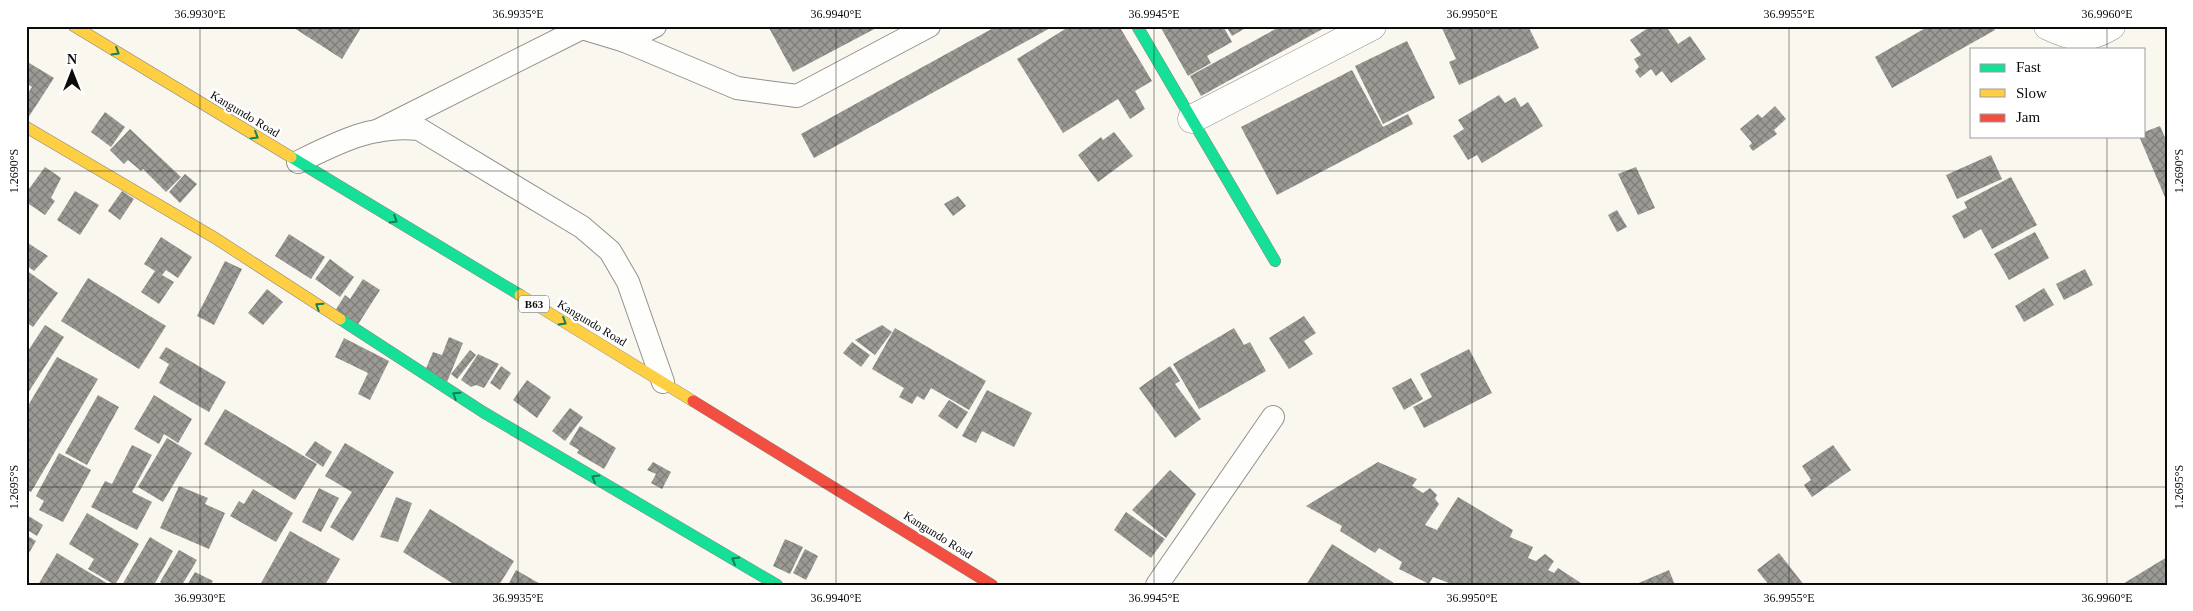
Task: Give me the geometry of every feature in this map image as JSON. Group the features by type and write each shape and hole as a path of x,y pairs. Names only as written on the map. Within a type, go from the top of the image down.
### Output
{"main road":[{"name":"Kangundo Road","path":"74,26 663,382 992,585"},
{"path":"1137,26 1275,261"},
{"path":"26,127 214,238 483,412 778,585"}],"street":[{"path":"1192,119 1372,26"},
{"path":"2048,26 2072,38 2097,34 2111,26"}],"lane":[{"path":"625,41 655,26"},
{"path":"377,131 582,28 625,41 736,88 797,96 929,26"},
{"path":"298,162 355,135 398,127 419,129 582,227 610,251 628,282 663,382"},
{"path":"1157,585 1273,417"}],"building":[{"path":"291,26 362,26 342,59"},
{"path":"768,26 880,26 793,72"},
{"path":"997,26 1054,26 814,158 801,134"},
{"path":"1070,26 1119,26 1152,81 1135,91 1145,109 1130,119 1118,99 1063,133 1017,59"},
{"path":"1165,26 1223,26 1232,42 1207,56 1211,63 1188,76 1161,28"},
{"path":"1226,26 1249,26 1232,36"},
{"path":"1281,26 1328,26 1201,96 1190,76"},
{"path":"1441,26 1528,26 1539,48 1459,85 1449,62 1456,59"},
{"path":"1651,26 1666,26 1678,44 1690,36 1706,59 1671,83 1662,71 1656,76 1651,69 1640,78 1635,71 1639,67 1634,59 1641,55 1630,40"},
{"path":"1929,26 1993,26 1995,30 1892,88 1875,57"},
{"path":"1407,41 1435,98 1383,124 1355,66"},
{"path":"26,61 54,78 28,118 26,117 26,96 32,87 26,83"},
{"path":"1352,70 1383,127 1408,114 1413,124 1277,195 1241,127"},
{"path":"1499,95 1505,103 1515,97 1521,107 1528,102 1543,126 1482,163 1477,155 1468,160 1453,136 1464,129 1458,120"},
{"path":"1775,106 1786,119 1774,130 1777,134 1753,151 1749,146 1752,143 1740,129 1758,114 1762,118"},
{"path":"105,112 125,127 111,147 91,132"},
{"path":"2160,126 2167,142 2167,202 2140,138 2146,138 2146,131"},
{"path":"130,129 181,177 166,192 143,169 141,171 128,160 124,164 110,150"},
{"path":"1114,132 1133,156 1098,182 1078,155 1101,137 1103,140"},
{"path":"1991,155 2002,179 1957,199 1946,175"},
{"path":"45,167 61,178 51,198 55,201 45,215 26,202 26,193"},
{"path":"1636,167 1655,208 1638,215 1618,174"},
{"path":"185,174 197,184 180,203 169,192"},
{"path":"2011,177 2037,225 1992,249 1981,229 1964,239 1952,216 1967,208 1964,202"},
{"path":"75,191 99,205 80,235 57,220"},
{"path":"122,191 134,199 120,220 108,211"},
{"path":"958,196 966,206 953,216 944,204"},
{"path":"1617,210 1627,227 1617,232 1608,215"},
{"path":"2035,232 2049,258 2009,280 1994,254"},
{"path":"289,234 325,257 311,279 275,256"},
{"path":"161,237 192,257 178,278 166,270 162,275 174,282 159,304 141,292 155,271 144,264"},
{"path":"28,243 48,256 34,271 26,265 26,245"},
{"path":"330,259 354,277 340,297 315,279"},
{"path":"225,261 242,269 214,325 197,316"},
{"path":"2085,269 2093,285 2064,300 2056,284"},
{"path":"26,270 58,293 33,327 26,322"},
{"path":"88,278 166,326 139,369 61,321"},
{"path":"363,279 380,290 357,326 335,311 345,295 350,299"},
{"path":"2044,288 2054,305 2024,322 2015,306"},
{"path":"267,289 283,302 263,325 248,313"},
{"path":"1304,316 1316,333 1304,341 1313,354 1289,369 1269,338"},
{"path":"45,325 64,337 28,393 26,354"},
{"path":"882,325 892,332 875,355 855,340"},
{"path":"895,328 986,381 969,410 931,388 924,400 917,396 912,404 899,397 904,388 872,369"},
{"path":"1234,328 1244,345 1250,342 1266,371 1199,409 1173,364"},
{"path":"449,337 463,343 447,382 424,373 433,352 442,355"},
{"path":"344,338 389,361 370,400 358,394 368,373 335,357"},
{"path":"852,342 870,355 861,367 843,353"},
{"path":"166,347 226,382 209,412 159,383 169,364 159,358"},
{"path":"1469,349 1492,393 1424,428 1413,407 1432,397 1420,374"},
{"path":"470,350 476,355 457,379 451,374"},
{"path":"478,354 499,364 484,388 476,385 471,387 461,380"},
{"path":"57,357 98,379 31,492 26,489 26,409"},
{"path":"501,366 511,373 500,390 490,383"},
{"path":"1170,366 1180,381 1175,384 1201,419 1175,438 1139,388"},
{"path":"1411,378 1423,399 1404,410 1392,388"},
{"path":"527,380 551,397 537,418 513,400"},
{"path":"987,390 1032,413 1014,447 982,431 976,443 962,436"},
{"path":"98,395 119,407 87,465 65,453"},
{"path":"154,395 192,419 178,443 164,434 159,444 134,429"},
{"path":"949,400 968,412 957,429 938,416"},
{"path":"570,408 583,417 565,441 552,431"},
{"path":"225,409 317,464 295,500 204,444"},
{"path":"580,426 616,448 604,469 577,453 579,450 569,444"},
{"path":"167,438 192,453 163,502 138,487"},
{"path":"315,441 332,452 323,467 305,455"},
{"path":"345,443 394,472 353,541 330,527 352,492 325,476"},
{"path":"132,445 152,455 132,492 152,502 137,530 91,507 105,481 112,484"},
{"path":"1833,445 1851,470 1812,497 1804,485 1811,480 1802,466"},
{"path":"59,453 91,470 63,522 39,510 44,501 36,496"},
{"path":"653,462 671,472 662,489 651,483 656,474 647,470"},
{"path":"1378,462 1417,479 1412,486 1423,493 1430,488 1437,495 1435,499 1439,504 1425,525 1437,530 1458,497 1513,530 1510,537 1533,547 1528,558 1536,561 1545,554 1554,561 1548,570 1554,573 1558,568 1584,585 1458,585 1456,583 1446,585 1449,583 1433,577 1429,584 1399,569 1402,562 1379,548 1375,553 1340,531 1342,526 1306,506"},
{"path":"1170,470 1196,494 1166,538 1132,510"},
{"path":"179,486 208,498 205,504 225,513 209,549 160,528"},
{"path":"319,488 339,498 321,532 302,522"},
{"path":"253,489 293,513 276,542 230,516 239,501 244,504"},
{"path":"396,497 412,503 398,542 380,537"},
{"path":"430,509 514,561 499,585 455,585 403,552"},
{"path":"1126,512 1165,539 1151,558 1114,530"},
{"path":"87,513 139,544 115,585 88,569 94,559 69,544"},
{"path":"27,515 43,525 37,536 26,529"},
{"path":"290,531 340,559 325,585 260,585"},
{"path":"26,535 36,541 26,558"},
{"path":"150,537 173,551 154,585 122,585"},
{"path":"785,539 803,547 790,574 773,566"},
{"path":"1332,544 1397,585 1306,585"},
{"path":"805,549 818,556 806,580 793,573"},
{"path":"179,550 197,560 182,585 164,585 160,582"},
{"path":"57,553 110,585 38,585"},
{"path":"1779,553 1804,585 1769,585 1757,570"},
{"path":"2167,557 2167,585 2121,585"},
{"path":"516,570 542,585 508,585"},
{"path":"1669,570 1675,585 1634,585"},
{"path":"195,572 213,581 210,585 187,585"}],"traffic: fast":[{"path":"1137,26 1275,261"},
{"path":"291,157 520,295"},
{"path":"340,319 483,412 777,585"}],"traffic: slow":[{"path":"74,26 291,157"},
{"path":"26,127 215,238 340,319"},
{"path":"520,295 693,401"}],"traffic: jam":[{"path":"693,401 992,585"}]}
